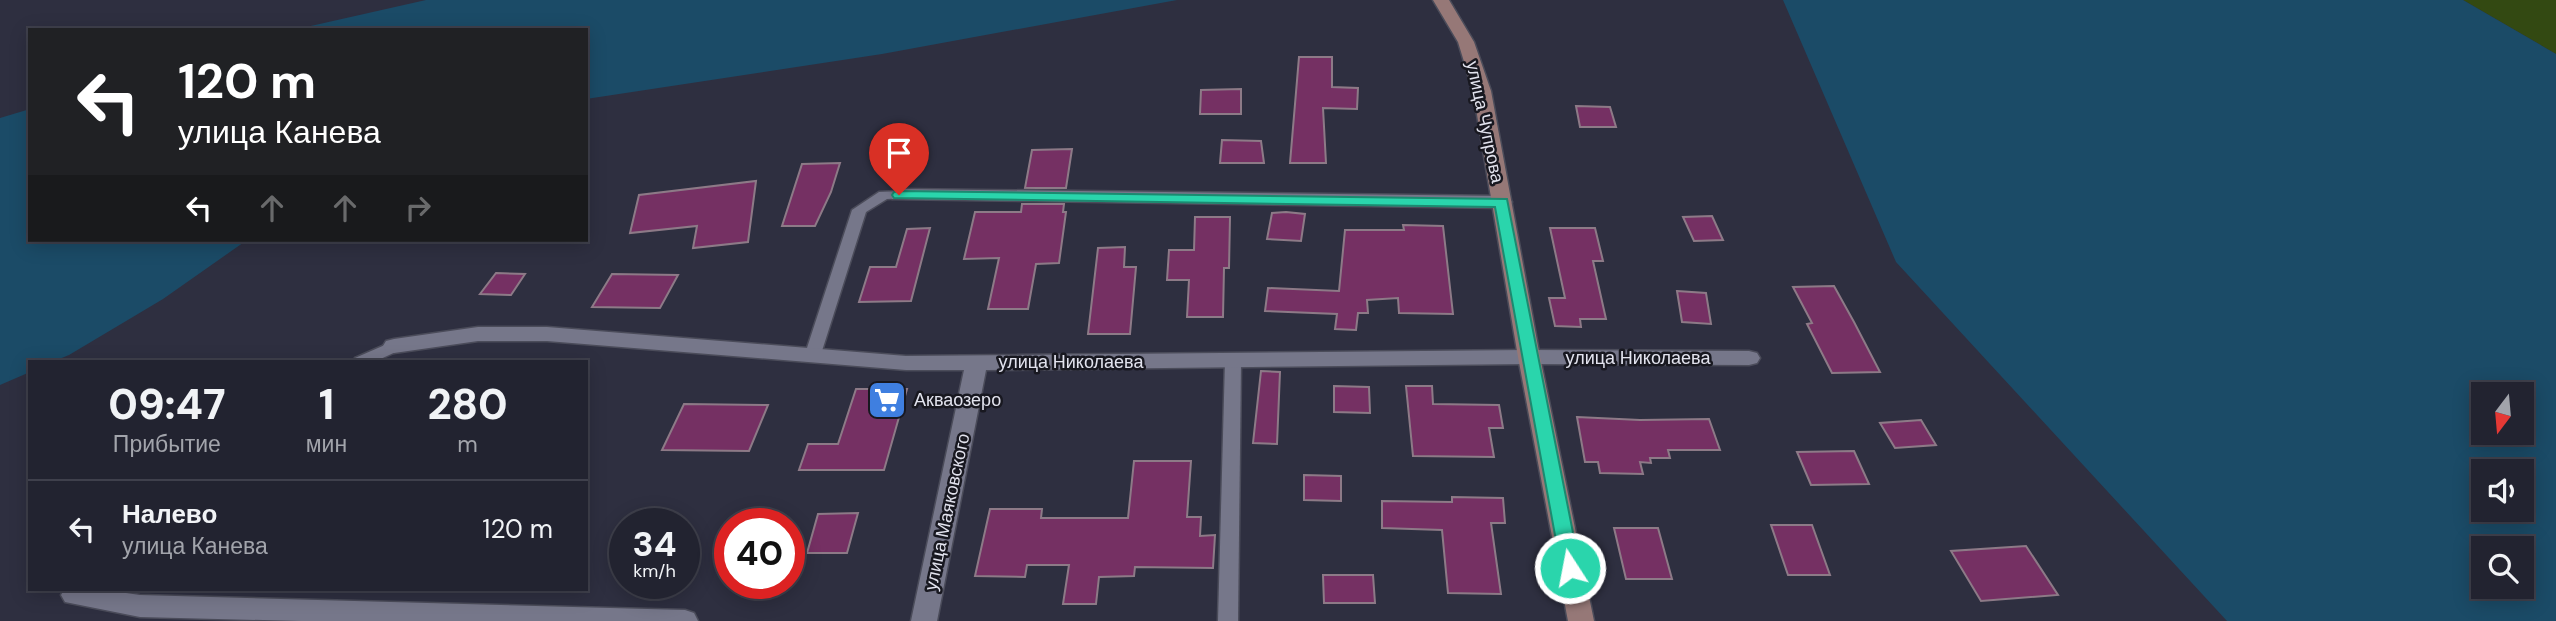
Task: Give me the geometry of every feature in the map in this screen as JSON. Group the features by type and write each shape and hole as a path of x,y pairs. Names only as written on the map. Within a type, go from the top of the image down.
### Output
{"street":[{"name":"улица Чупрова","path":"1441,0 1466,42 1475,65 1581,621"},
{"path":"899,195 1502,202"},
{"name":"улица Николаева","path":"394,346 478,334 547,334 906,363 1529,357 1749,358"},
{"name":"улица Маяковского","path":"924,621 978,362"},
{"path":"71,592 141,606 685,621"}],"lane":[{"path":"813,354 859,209 884,195 899,195"},
{"path":"365,360 394,346"},
{"path":"1228,621 1233,361"}],"green space":[{"path":"2463,0 2556,0 2556,54"}],"water":[{"path":"426,0 1177,0 882,54 588,99 588,28 302,28"},
{"path":"1783,0 2463,0 2556,54 2556,621 2227,621 1896,262"},
{"path":"28,110 28,242 244,242 163,299 69,355 57,360 28,360 28,373 0,385 0,118"}],"building":[{"path":"1299,57 1332,57 1332,87 1358,88 1357,109 1323,108 1326,163 1290,163"},
{"path":"1241,89 1241,114 1200,114 1201,90"},
{"path":"1576,106 1610,107 1616,127 1580,127"},
{"path":"1222,140 1261,141 1264,163 1220,163"},
{"path":"1072,149 1066,188 1025,188 1032,150"},
{"path":"840,163 831,192 815,226 782,226 802,164"},
{"path":"756,181 748,242 693,248 697,226 630,233 639,195"},
{"path":"1022,204 1064,204 1063,212 1066,212 1059,263 1036,264 1028,309 988,309 999,258 964,259 975,212 1021,212"},
{"path":"1272,213 1305,214 1301,241 1267,239"},
{"path":"1712,216 1723,240 1694,241 1683,217"},
{"path":"1195,217 1230,217 1229,268 1224,268 1223,317 1187,317 1189,280 1167,280 1169,250 1194,250"},
{"path":"1403,225 1443,226 1453,314 1399,313 1398,298 1367,300 1368,313 1358,313 1356,330 1335,329 1337,314 1265,311 1268,288 1339,291 1345,230 1404,230"},
{"path":"930,228 911,301 859,302 870,267 896,267 907,229"},
{"path":"1550,228 1595,228 1603,261 1593,261 1606,319 1580,319 1581,327 1555,326 1549,298 1565,298"},
{"path":"1125,247 1124,267 1136,267 1130,334 1088,334 1098,248"},
{"path":"496,273 525,274 511,295 480,294"},
{"path":"612,274 678,275 660,308 592,307"},
{"path":"1834,286 1880,372 1832,373 1807,324 1812,323 1793,287"},
{"path":"1677,291 1706,293 1711,324 1682,322"},
{"path":"1261,371 1280,372 1277,444 1253,443"},
{"path":"1334,386 1369,387 1370,413 1334,412"},
{"path":"1406,386 1432,386 1433,404 1499,405 1503,428 1489,428 1494,457 1413,456"},
{"path":"856,389 907,389 884,470 799,470 808,444 838,444"},
{"path":"684,404 768,405 749,451 662,450"},
{"path":"1577,417 1709,419 1720,450 1668,450 1670,458 1650,458 1651,463 1640,462 1643,474 1600,473 1598,462 1585,462"},
{"path":"1921,420 1936,445 1895,448 1880,423"},
{"path":"1854,451 1869,484 1811,485 1797,452"},
{"path":"1134,461 1191,461 1187,517 1201,517 1200,536 1215,535 1213,568 1135,567 1134,576 1099,577 1096,604 1063,604 1069,565 1027,565 1025,577 975,576 990,509 1042,509 1041,518 1128,518"},
{"path":"1304,475 1341,476 1341,501 1304,500"},
{"path":"1452,497 1503,498 1505,523 1491,523 1501,594 1448,593 1442,530 1382,528 1382,501 1452,502"},
{"path":"858,513 847,553 807,553 818,514"},
{"path":"1771,525 1812,525 1830,575 1788,575"},
{"path":"1614,528 1658,528 1672,579 1626,579"},
{"path":"2026,546 2058,595 1981,601 1951,551"},
{"path":"1323,575 1373,575 1375,603 1324,603"}],"place":[{"name":"Акваозеро","path":"887,400"}],"route":[{"path":"899,195 1502,202 1570,568"}]}
